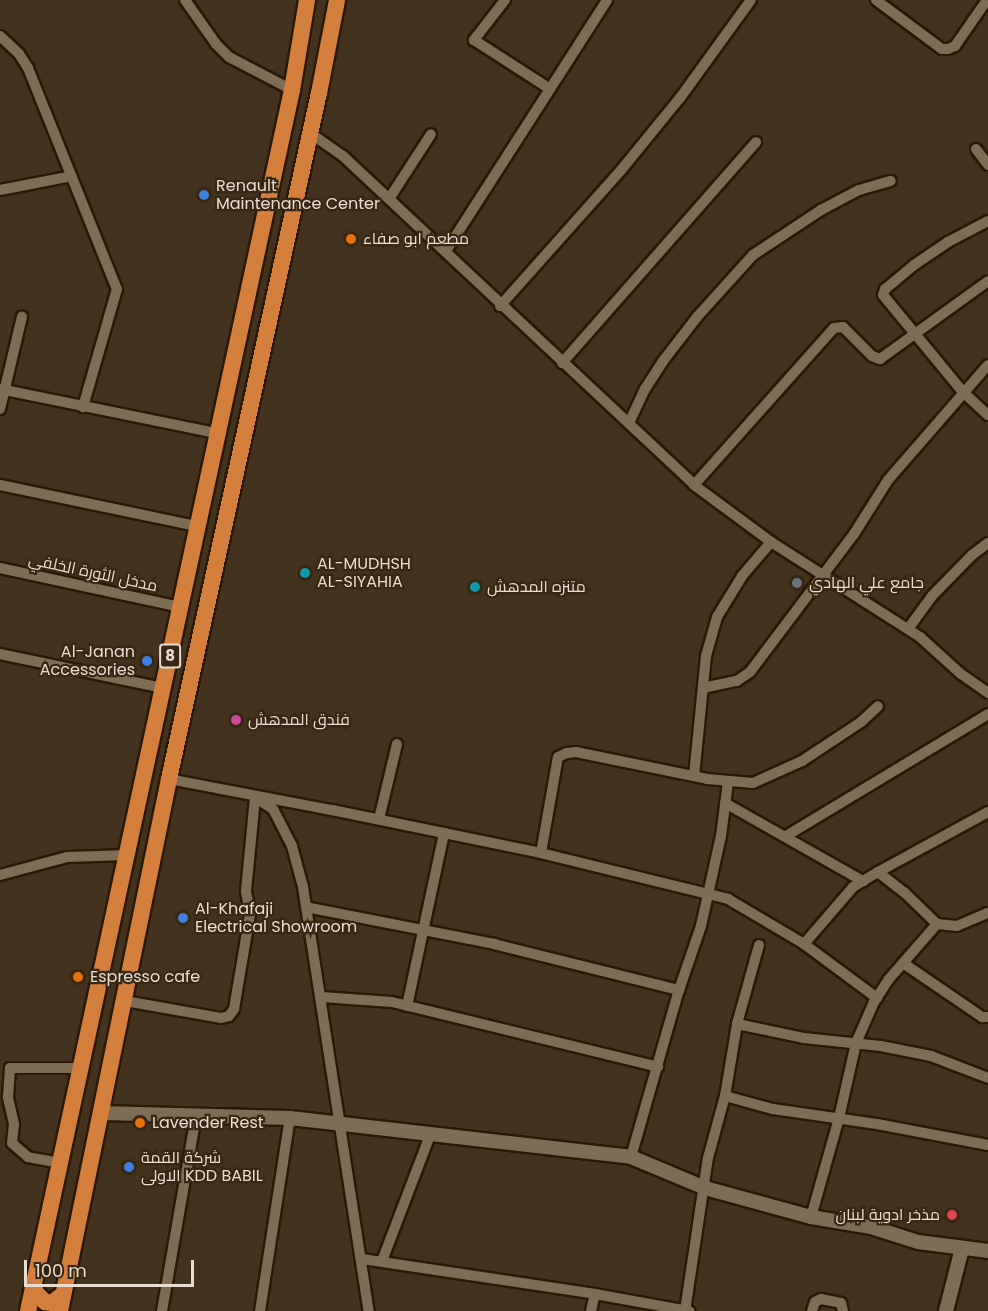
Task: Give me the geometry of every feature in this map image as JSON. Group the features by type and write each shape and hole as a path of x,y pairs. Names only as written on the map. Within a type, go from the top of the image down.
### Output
{"highway":[{"name":"8","path":"28,1311 291,90 307,0"},
{"name":"8","path":"61,1303 102,1113 169,779 337,0"},
{"path":"34,1286 36,1293 45,1302 61,1303"}],"street":[{"path":"185,0 216,44 229,57 291,90"},
{"path":"505,0 474,40 550,89"},
{"path":"446,251 583,41 607,0"},
{"path":"500,306 622,169 680,98 751,0"},
{"path":"876,0 942,49 955,46 985,7"},
{"path":"0,36 19,54 28,68 117,289 83,407"},
{"path":"310,133 343,156 446,251 500,306 694,485 771,542 908,629 961,674 988,693"},
{"path":"389,199 430,134"},
{"path":"562,363 756,142"},
{"path":"976,149 988,165"},
{"path":"0,190 72,176"},
{"path":"629,423 645,389 663,361 697,317 753,255 821,210 859,190 891,182"},
{"path":"988,221 948,242 885,288 883,295 887,303 963,392 988,415"},
{"path":"694,485 834,328 843,327 872,356 880,359 988,281"},
{"path":"0,408 2,389 22,317"},
{"path":"703,688 737,681 750,672 823,576 888,480 988,365"},
{"path":"2,389 217,433"},
{"path":"0,485 197,526"},
{"path":"694,776 706,656 717,617 742,576 771,542"},
{"path":"908,629 932,596 972,555 988,543"},
{"name":"مدخل الثورة الخلفي","path":"0,568 180,607"},
{"path":"0,654 163,688"},
{"path":"541,853 558,757 576,752 728,782 753,783 802,761 861,722 878,706"},
{"path":"786,836 988,714"},
{"path":"379,819 397,744"},
{"path":"169,779 541,853 708,896 728,899 804,944 877,998"},
{"path":"631,1157 708,896 728,782"},
{"path":"255,797 273,809 285,828 298,864 322,997 369,1311"},
{"path":"125,1001 221,1018 229,1017 234,1009 250,914 246,891 255,797"},
{"path":"724,803 863,881"},
{"path":"804,944 853,887 988,812"},
{"path":"407,1006 444,833"},
{"path":"0,875 67,857 127,855"},
{"path":"878,872 909,896 938,924 957,926 988,913"},
{"path":"306,908 538,954 679,990"},
{"path":"811,1217 839,1118 856,1043 877,998 903,963 938,924"},
{"path":"362,1259 595,1294 686,1311 708,1158 725,1096 737,1024 759,945"},
{"path":"903,963 981,1017 988,1017"},
{"path":"322,997 392,1002 658,1067"},
{"path":"737,1024 804,1038 856,1043 931,1056 988,1078"},
{"path":"61,1163 28,1157 12,1143 14,1124 8,1097 10,1068 82,1068"},
{"path":"725,1096 773,1109 839,1118 988,1145"},
{"path":"102,1113 290,1118 430,1136 631,1157 705,1188 811,1217 871,1227 918,1242 988,1251"},
{"path":"162,1311 196,1116"},
{"path":"260,1311 290,1118"},
{"path":"382,1262 430,1136"},
{"path":"946,1311 962,1248"},
{"path":"591,1311 595,1294"},
{"path":"812,1311 815,1302 821,1299 841,1303 843,1311"}],"place":[{"name":"Renault Maintenance Center","path":"204,195"},
{"name":"مطعم ابو صفاء","path":"351,239"},
{"name":"AL-MUDHSH AL-SIYAHIA","path":"305,573"},
{"name":"جامع علي الهادي","path":"797,583"},
{"name":"متنزه المدهش","path":"475,587"},
{"name":"Al-Janan Accessories","path":"147,661"},
{"name":"فندق المدهش","path":"236,720"},
{"name":"Al-Khafaji Electrical Showroom","path":"183,918"},
{"name":"Espresso cafe","path":"78,977"},
{"name":"Lavender Rest","path":"140,1123"},
{"name":"شركة القمة الاولى KDD BABIL","path":"129,1167"},
{"name":"مذخر ادوية لبنان","path":"952,1215"}]}
